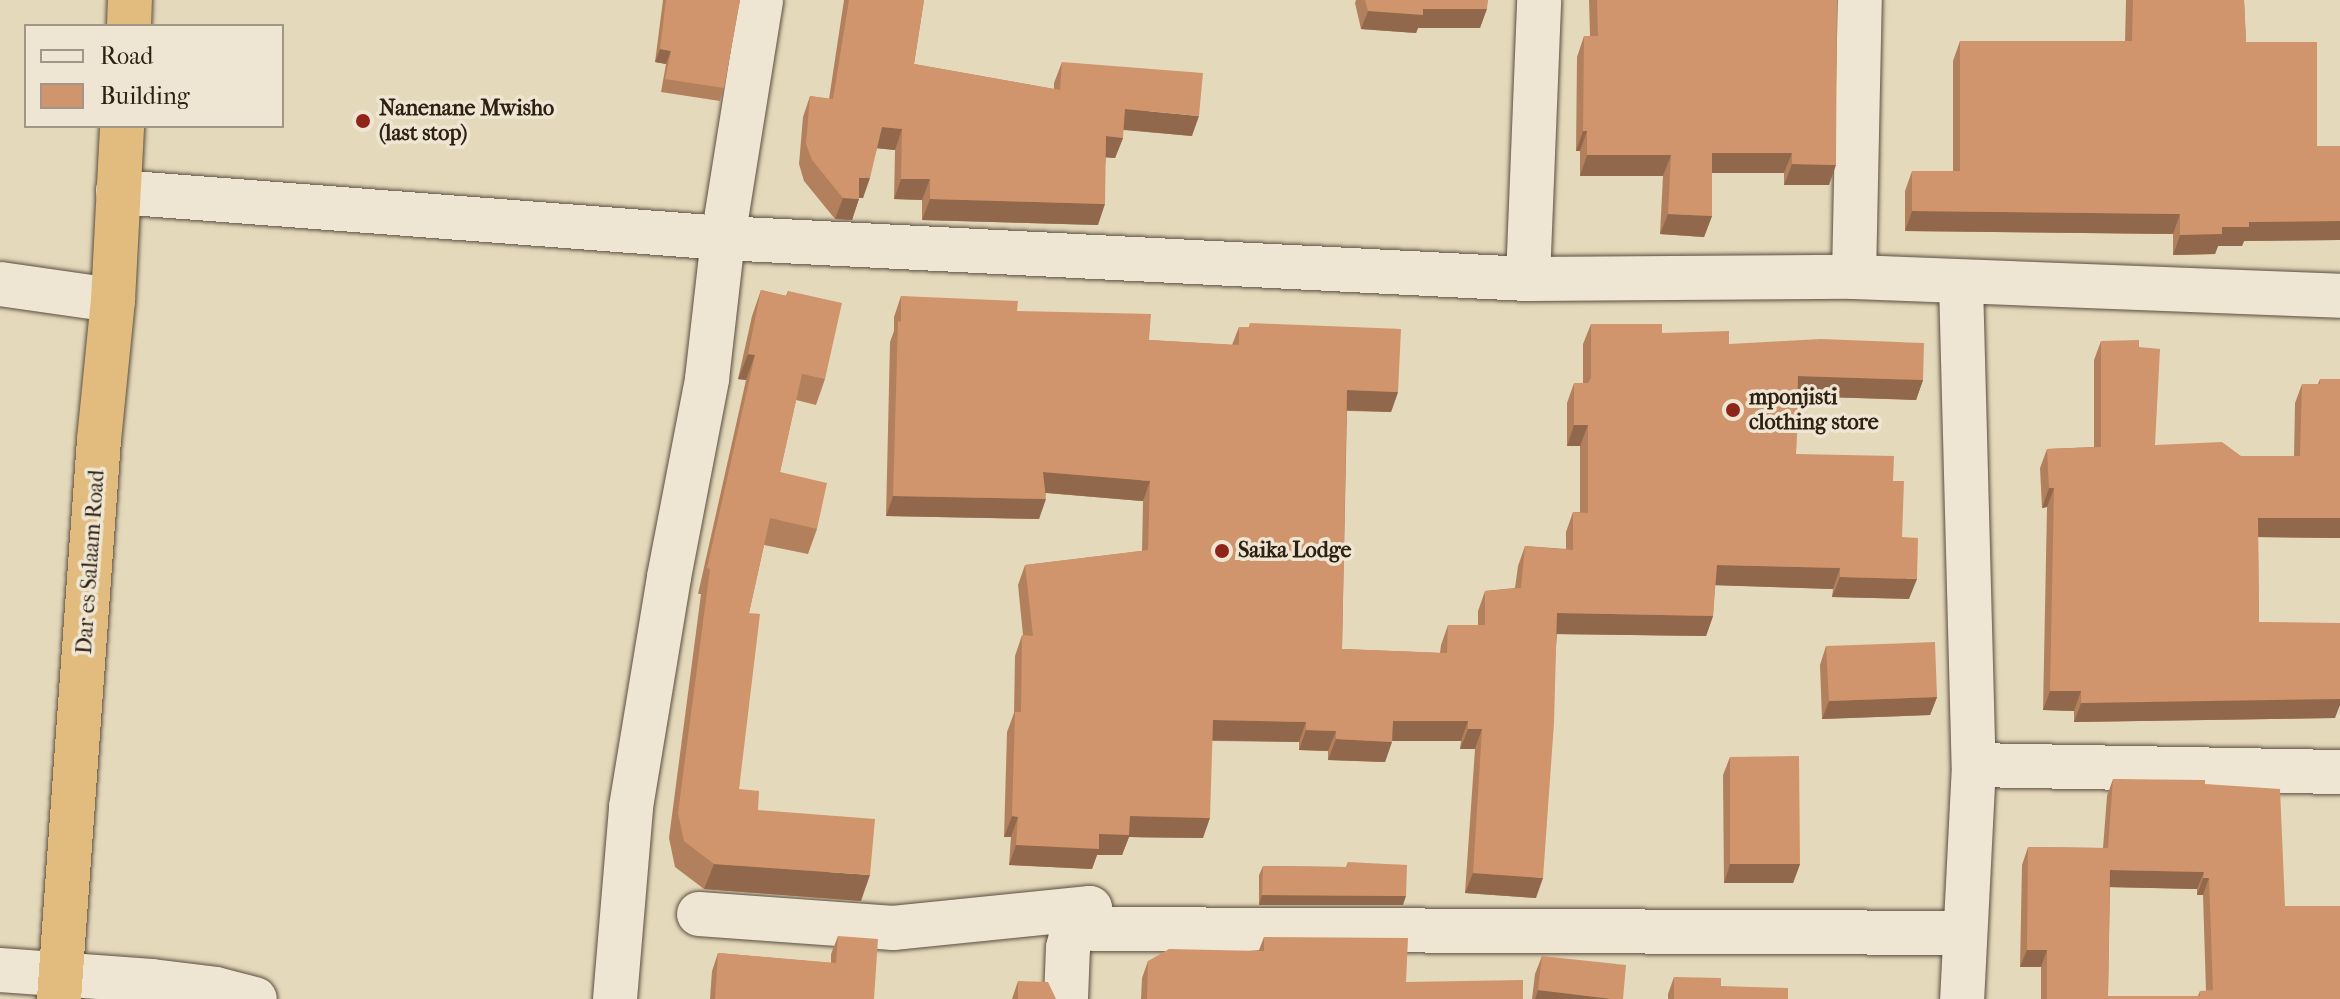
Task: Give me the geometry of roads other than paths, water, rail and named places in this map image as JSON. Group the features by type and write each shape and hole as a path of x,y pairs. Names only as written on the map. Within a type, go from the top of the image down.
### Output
{"highway":[{"path":"129,24 130,0"},
{"name":"Dar es Salaam Road","path":"61,986 99,440 113,300 122,128"}],"street":[{"path":"615,999 631,807 669,577 707,379 723,238 761,0"},
{"path":"1528,279 1539,0"},
{"path":"1854,277 1860,0"},
{"path":"118,192 723,238 1528,279 1854,277 2340,296"},
{"path":"1961,283 1974,765 1962,999"},
{"path":"0,284 113,300"},
{"path":"1974,765 2340,772"},
{"path":"699,914 893,928 1077,912 1090,908 1094,929 1963,933"},
{"path":"1066,999 1068,948 1077,912"},
{"path":"0,970 61,986 178,984 255,999"}],"place":[{"name":"Nanenane Mwisho (last stop)","path":"363,121"},
{"name":"mponjisti clothing store","path":"1733,410"},
{"name":"Saika Lodge","path":"1222,551"}]}
